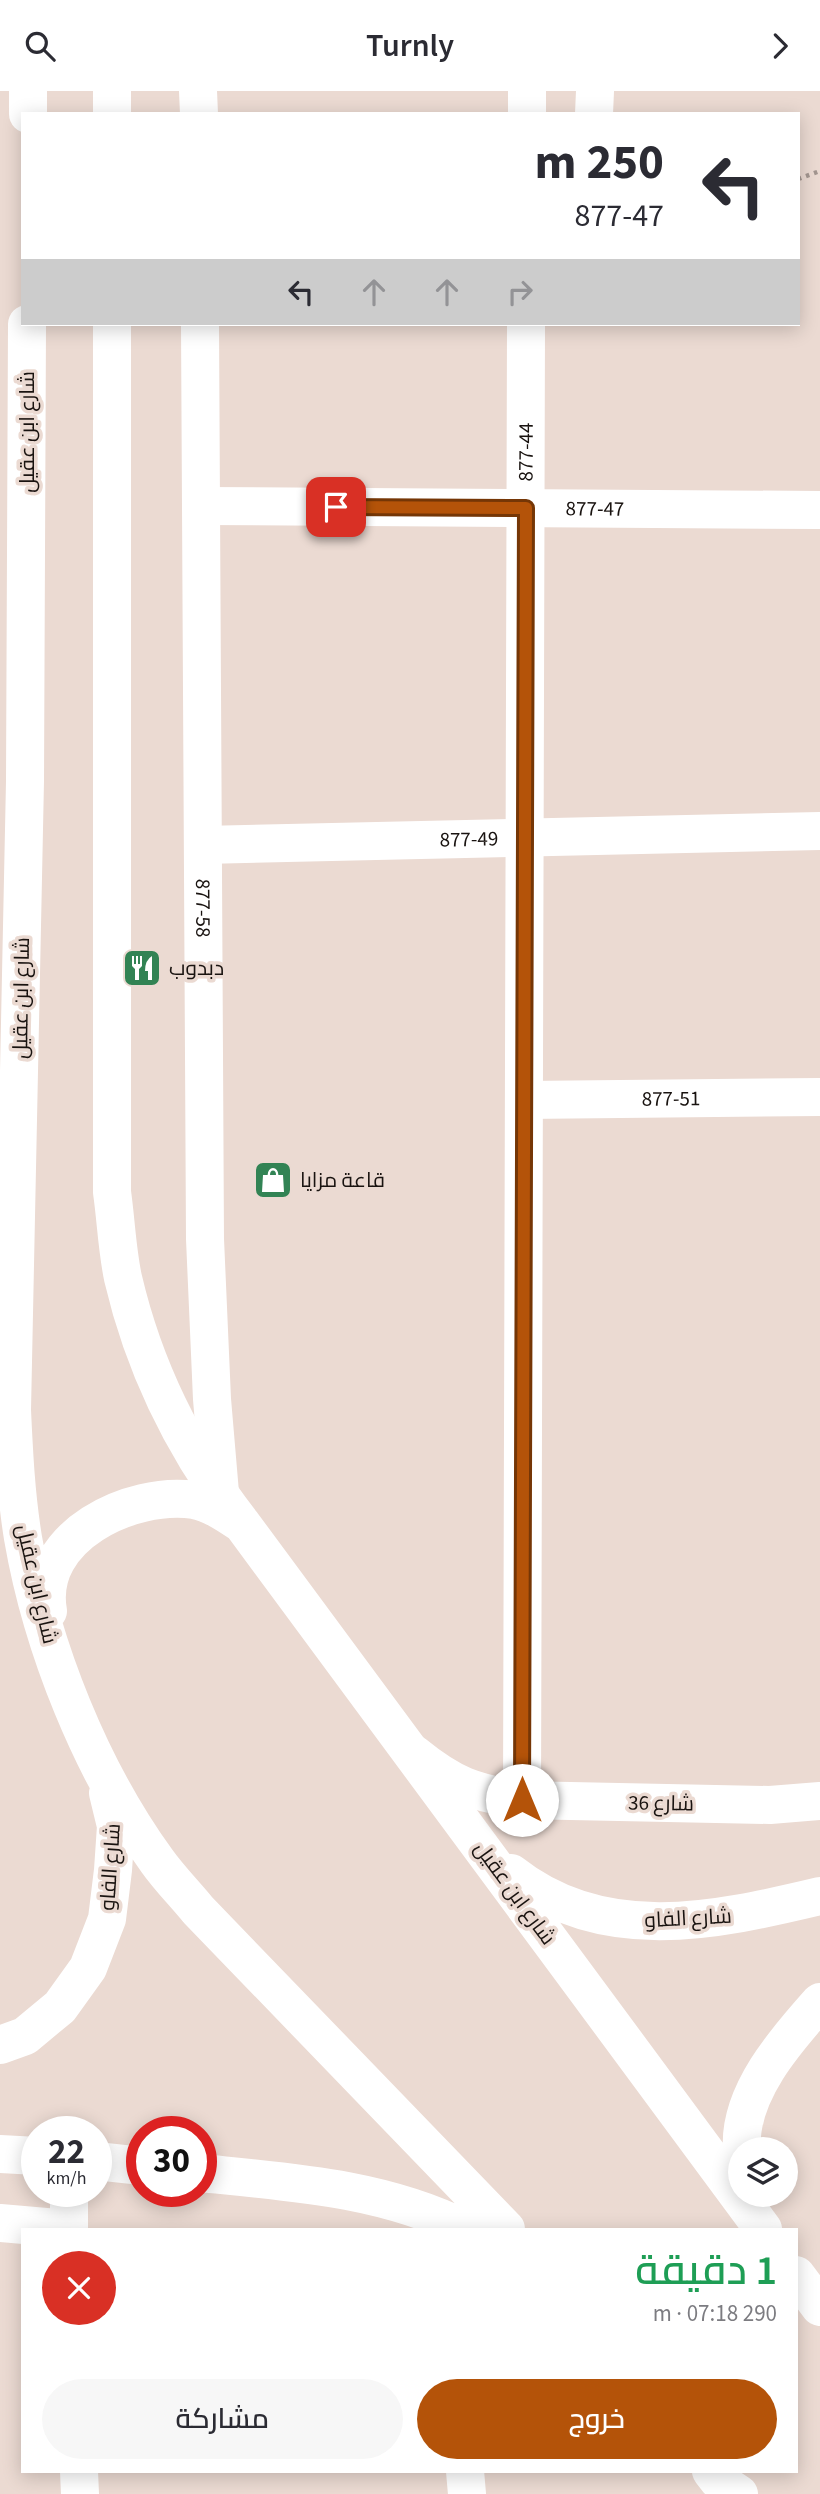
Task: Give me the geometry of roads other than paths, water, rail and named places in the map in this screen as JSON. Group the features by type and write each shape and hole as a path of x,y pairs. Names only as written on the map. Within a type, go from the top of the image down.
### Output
{"main road":[{"path":"28,91 28,112"},
{"path":"112,91 112,112"},
{"path":"198,91 199,112"},
{"path":"527,91 527,112"},
{"path":"594,112 595,91"},
{"name":"شارع ابن عقيل","path":"27,326 12,782 12,1410 23,1539 38,1602 58,1668 86,1735 119,1800 157,1861 198,1910 505,2228"},
{"name":"شارع ابن عقيل","path":"112,326 112,1192 122,1276 146,1357 181,1434 242,1524 764,2228"},
{"name":"877-58","path":"200,326 205,1238 212,1399 220,1493"},
{"name":"877-44","path":"512,1799 524,1100 526,326"},
{"name":"877-47","path":"201,506 820,510"},
{"name":"877-49","path":"203,845 820,831"},
{"name":"877-51","path":"524,1100 820,1097"},
{"name":"شارع ابن عقيل","path":"58,1668 47,1602 50,1573 64,1549 86,1529 111,1514 138,1504 166,1499 195,1500 219,1509 242,1524"},
{"name":"شارع 36","path":"413,1753 440,1775 467,1789 488,1796 512,1799 770,1805 820,1801"},
{"name":"شارع الفاو","path":"0,2045 25,2036 60,2007 88,1968 107,1919 116,1826 103,1770"},
{"path":"485,1851 476,1831 479,1810 484,1802 512,1799"},
{"name":"شارع الفاو","path":"485,1851 530,1888 571,1907 609,1919 663,1923 739,1915 820,1895"},
{"path":"741,2137 751,2099 782,2045 820,2002"},
{"path":"0,2154 21,2155"},
{"path":"217,2175 362,2193 453,2226"},
{"path":"69,2207 69,2228"},
{"path":"755,2207 765,2228"},
{"path":"0,2223 58,2228"},
{"path":"798,2277 820,2307"},
{"path":"79,2473 80,2494"},
{"path":"465,2473 467,2494"}],"place":[{"name":"دبدوب","path":"142,968"},
{"name":"قاعة مزايا","path":"273,1180"}]}
